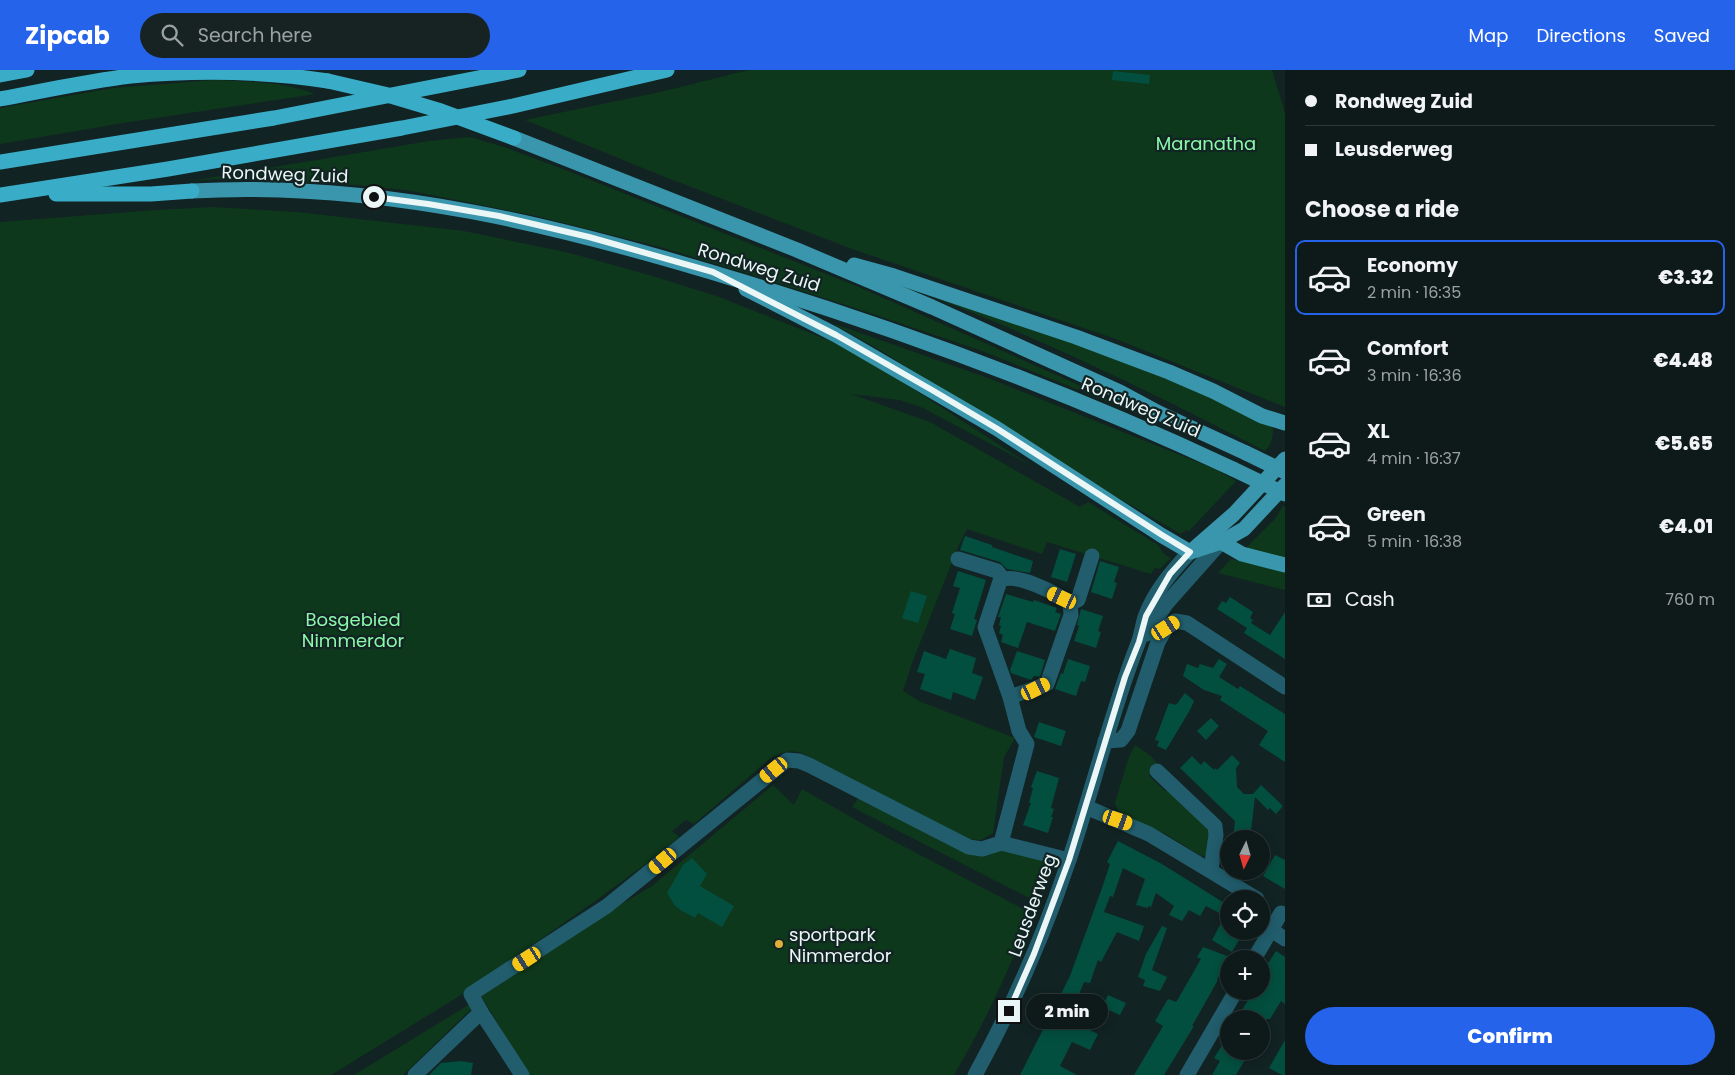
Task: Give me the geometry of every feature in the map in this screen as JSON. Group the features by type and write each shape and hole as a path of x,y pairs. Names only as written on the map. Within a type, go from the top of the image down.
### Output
{"highway":[{"path":"0,75 27,70"},
{"path":"302,70 328,81"},
{"path":"0,162 274,118 519,70"},
{"path":"4,194 168,169 402,128 513,106 667,70"},
{"path":"0,99 130,76 175,73 258,73 328,81 384,94 441,111 514,138"},
{"path":"4,194 151,194 192,191"}],"main road":[{"name":"Rondweg Zuid","path":"514,138 797,250 1055,362 1246,453 1285,463"},
{"name":"Rondweg Zuid","path":"192,191 261,190 394,199 458,208 589,237 713,272 886,328 1047,388 1178,443 1285,494"},
{"path":"797,250 894,276 1076,337 1169,372 1213,391 1262,416 1285,423"},
{"path":"713,272 836,335 932,390 996,428 1190,552 1222,542 1242,554 1285,565"},
{"name":"Leusderweg","path":"1190,552 1234,514 1285,463"},
{"name":"Leusderweg","path":"1222,542 1244,528 1285,485"},
{"name":"Leusderweg","path":"1222,542 1234,514"}],"street":[{"name":"Leusderweg","path":"1150,619 1222,542"},
{"name":"Leusderweg","path":"975,1075 995,1039 1031,963 1069,860 1125,677 1139,642 1146,638 1150,619 1170,574 1190,552"},
{"path":"1001,843 1027,744 1020,732 1010,697 985,627 1000,581 1003,579 1019,579 1070,603 1078,600 1092,556"},
{"path":"958,559 997,571 1003,579"},
{"path":"1010,697 1047,684 1071,615 1070,603"},
{"path":"1105,741 1121,740 1128,731 1158,642 1166,628 1176,622 1187,623 1285,687"},
{"path":"522,1075 481,1012 472,994 607,906 787,760 799,761 809,765 969,847 982,849 1001,843 1069,860"},
{"path":"1157,771 1215,826 1216,835 1211,869"},
{"path":"1086,807 1149,834 1211,869 1243,890"},
{"path":"1259,950 1283,914 1270,906"},
{"path":"1271,930 1285,939"},
{"path":"1187,1075 1231,1000"},
{"path":"415,1075 481,1012"}],"green space":[{"name":"Maranatha","path":"749,70 1272,70 1285,113 1285,407 1116,339 852,249 660,175 525,120 665,91"},
{"path":"215,80 278,84 315,94 0,144 0,108 113,88"},
{"path":"470,137 507,148 568,171 861,288 1070,381 1145,417 982,351 858,309 660,247 536,216 406,190 357,185 216,179 191,181 429,141"},
{"name":"Bosgebied Nimmerdor","path":"213,207 297,212 464,231 570,253 719,297 833,342 865,359 1032,466 923,408 900,400 851,394 930,422 1080,507 1088,502 1158,545 1164,554 1171,558 1160,569 1155,568 1151,574 1047,542 1042,554 967,529 912,663 903,691 921,702 1015,738 1004,757 993,833 981,840 969,839 802,753 783,753 772,757 694,824 686,820 672,831 679,837 598,899 461,995 331,1075 0,1075 0,222"},
{"path":"933,297 1072,341 1194,390 1273,428 1270,443 1265,451 1184,409 1101,370 1018,332"},
{"path":"832,323 988,378 1215,469 1236,481 1189,531 1186,530 1181,534 1072,471 883,352"},
{"path":"1283,506 1285,506 1285,561 1246,548 1275,519"},
{"path":"1231,559 1285,572 1285,590 1218,573"},
{"path":"1135,745 1151,756 1159,766 1149,776 1165,791 1168,790 1211,831 1207,855 1201,856 1164,833 1119,814 1115,803 1129,757"},
{"name":"sportpark Nimmerdor","path":"773,785 794,805 802,789 884,836 1031,913 996,996 954,1075 529,1075 481,996 608,912 652,886"},
{"path":"859,797 965,851 1003,847 1049,860 1035,901 852,807"},
{"path":"470,1004 472,1008 403,1075 354,1075"}],"building":[{"path":"1113,71 1150,75 1149,84 1112,80"},
{"path":"965,536 1033,561 1030,573 1007,569 1000,562 960,550"},
{"path":"1060,549 1076,554 1067,582 1051,577"},
{"path":"1100,561 1119,567 1114,582 1117,583 1112,599 1091,592"},
{"path":"958,571 986,580 974,619 977,620 972,636 950,629 955,614 952,613 960,588 953,586"},
{"path":"911,591 927,596 918,623 902,618"},
{"path":"1006,594 1033,602 1034,600 1057,608 1055,612 1061,614 1055,631 1027,622 1018,648 1001,642 1003,635 999,633 1001,626 999,625 1001,617 998,617"},
{"path":"1230,597 1253,612 1250,618 1253,620 1251,623 1270,635 1285,612 1285,659 1244,633 1247,628 1217,609 1222,601 1226,603"},
{"path":"1081,609 1103,616 1098,631 1101,632 1096,648 1074,641 1079,626 1077,625"},
{"path":"950,649 976,658 972,673 983,677 975,700 953,692 951,700 920,689 925,674 917,672 924,651 946,659"},
{"path":"1017,651 1045,660 1040,677 1034,676 1031,680 1011,673 1010,670"},
{"path":"1068,659 1090,666 1085,682 1081,681 1076,696 1055,689"},
{"path":"1219,659 1227,664 1219,677 1238,689 1240,686 1285,714 1285,762 1259,745 1268,731 1220,700 1222,696 1204,690 1183,676 1187,664 1198,668 1200,664 1213,668"},
{"path":"1185,693 1194,701 1166,750 1157,746 1159,741 1155,740 1169,703 1176,705"},
{"path":"1211,718 1219,726 1206,740 1197,731"},
{"path":"1039,722 1066,731 1061,746 1034,737"},
{"path":"1232,755 1240,763 1236,768 1237,787 1244,794 1253,794 1261,785 1283,806 1276,814 1270,808 1268,810 1255,797 1251,830 1234,830 1235,821 1180,768 1192,756 1201,765 1204,761 1214,770 1215,768 1217,770"},
{"path":"1037,771 1059,778 1051,808 1054,809 1048,833 1023,825 1031,803 1029,803 1033,788 1031,787"},
{"path":"1118,841 1162,864 1220,900 1220,913 1206,906 1200,916 1189,910 1182,921 1169,915 1174,906 1156,893 1151,907 1136,905 1145,879 1123,868 1113,897 1110,896 1104,912 1144,926 1139,941 1117,932 1101,962 1098,960 1090,983 1084,982 1077,999 1081,1001 1071,1021 1098,1034 1090,1050 1072,1042 1060,1066 1077,1075 1020,1075 1070,976 1110,864 1107,862"},
{"path":"1275,855 1285,860 1285,889 1270,880 1270,864"},
{"path":"692,858 707,874 700,886 734,906 722,927 698,913 695,918 682,911 675,906 667,893 683,865"},
{"path":"1220,925 1220,940 1239,940 1233,950 1229,950 1212,940"},
{"path":"1162,926 1167,928 1152,970 1167,977 1160,991 1143,986 1145,980 1138,977 1146,954"},
{"path":"1203,947 1220,953 1220,974 1192,1026 1194,1026 1164,1075 1134,1075 1163,1026 1155,1021 1168,999 1176,1002 1178,999 1201,959 1197,957"},
{"path":"1276,951 1285,957 1285,1004 1281,1001 1270,1019 1270,1010 1242,1010 1248,1000 1270,1000 1270,960"},
{"path":"1108,995 1126,1003 1120,1015 1102,1007"},
{"path":"1285,1040 1285,1075 1282,1075 1269,1068"},
{"path":"1220,1048 1220,1060 1245,1060 1236,1075 1212,1075 1220,1061 1214,1058"},
{"path":"461,1061 473,1063 471,1075 429,1075 441,1063"}],"place":[{"name":"sportpark Nimmerdor","path":"779,944"}],"route":[{"path":"374,197 458,208 499,216 589,237 713,272 836,335 932,390 996,428 1190,552 1170,574 1146,616 1139,642 1125,677 1069,860 1034,954 1009,1011"}]}
